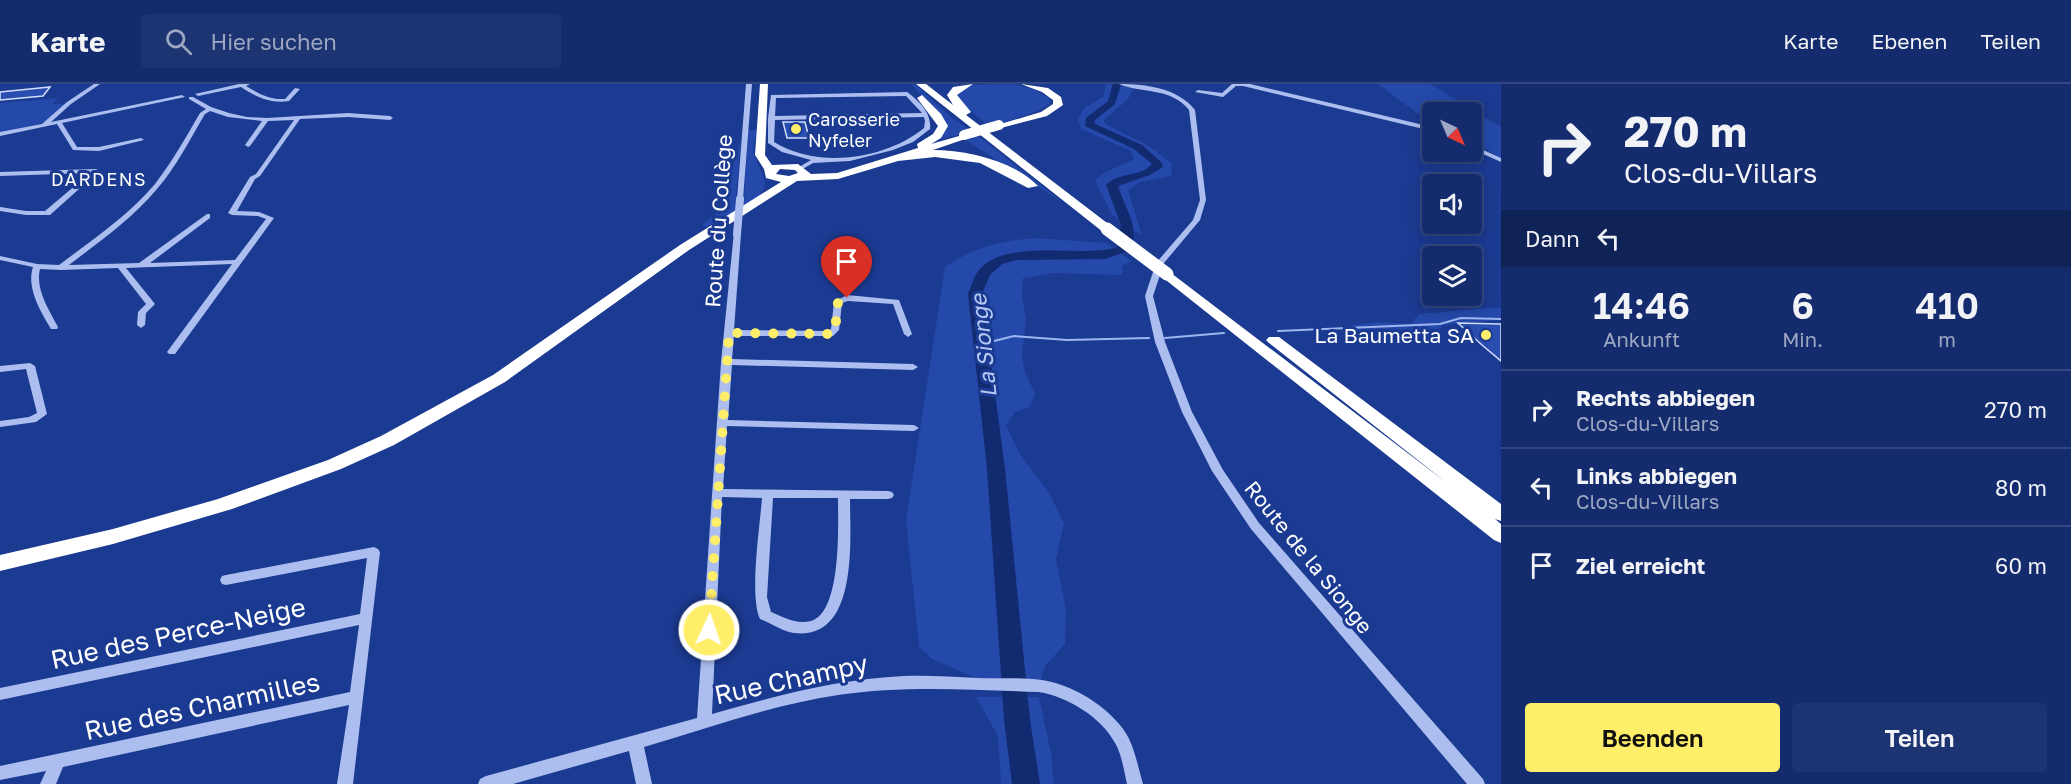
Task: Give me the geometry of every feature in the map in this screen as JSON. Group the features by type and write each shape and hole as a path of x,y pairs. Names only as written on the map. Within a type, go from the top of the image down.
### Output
{"highway":[{"path":"903,155 935,138 943,126 938,116 909,84"},
{"path":"920,84 1109,227 1501,514"},
{"path":"928,84 1109,227"},
{"path":"969,84 954,91 952,98 957,104 1109,227"},
{"path":"1000,126 1039,113 1053,105 1053,98 1046,93 1018,84"},
{"path":"761,151 796,169 834,177 1044,114 1058,105 1058,99 1050,92 1025,84"},
{"path":"770,90 761,158 772,173"},
{"path":"903,155 947,153 990,162 1109,227"},
{"path":"772,173 796,169"},
{"path":"0,563 131,533 199,514 278,487 389,440 441,414 530,360 698,238 765,199 796,169"},
{"path":"765,199 772,173"},
{"path":"1169,270 1184,287 1501,535"},
{"path":"1169,270 1501,521"}],"street":[{"path":"44,125 69,103 97,84"},
{"name":"Route du Collège","path":"704,721 726,362 749,84"},
{"path":"1122,84 1179,98 1198,92 1208,84"},
{"path":"1198,92 1222,95 1234,85 1243,84 1422,127"},
{"path":"0,134 230,86 245,85 264,100 272,101 287,100 297,89"},
{"path":"193,95 195,86"},
{"path":"770,90 907,94 926,115 927,129 904,142 848,160 818,160 796,169 772,145 770,90"},
{"path":"193,95 208,110 237,117 297,119 348,115 390,118"},
{"name":"Route de la Sionge","path":"1179,98 1192,110 1203,200 1196,220 1160,263 1149,296 1152,317 1160,342 1187,412 1218,471 1255,526 1477,784"},
{"path":"61,268 122,220 148,195 166,173 203,113 208,110"},
{"path":"771,118 926,115"},
{"path":"248,145 266,119"},
{"path":"172,352 235,262 270,218 259,214 232,213 252,178 258,175 297,119"},
{"path":"57,122 75,149 99,149 141,140"},
{"path":"1482,151 1501,160"},
{"path":"796,169 818,160"},
{"path":"0,174 96,171 47,213 0,209"},
{"path":"140,266 207,216"},
{"path":"0,258 37,266 61,268 235,262"},
{"path":"37,266 34,272 36,293 54,327"},
{"path":"121,267 151,304 142,312 141,325"},
{"path":"729,333 830,334 835,330 838,302 847,298 896,302 908,334"},
{"path":"726,362 913,367"},
{"path":"0,369 30,366 39,392 42,414 32,420 0,424"},
{"path":"723,423 914,428"},
{"path":"717,493 888,495"},
{"path":"768,494 761,597 765,615 783,626 802,629 824,623 835,607 842,570 844,494"},
{"path":"226,580 374,552 345,784"},
{"name":"Rue des Perce-Neige","path":"0,694 365,618"},
{"name":"Rue Champy","path":"486,784 704,721 838,689 905,682 1039,686 1076,699 1100,716 1120,738 1135,784"},
{"name":"Rue des Charmilles","path":"0,773 357,697"},
{"path":"635,742 644,784"},
{"path":"48,784 58,762"}],"shaded area":[{"path":"1010,84 1032,88 1049,98 1050,104 1038,111 990,127 958,101 956,92 972,85"},
{"path":"1106,84 1131,87 1133,90 1128,99 1104,120 1105,124 1151,147 1172,164 1171,176 1140,182 1128,190 1142,236 1112,215 1095,181 1102,174 1134,159 1131,151 1081,129 1078,119 1085,107 1103,97"},
{"path":"1378,84 1430,84 1460,102 1422,102 1422,117"},
{"path":"912,85 916,85 952,118 973,132 938,139 939,114"},
{"path":"59,98 52,104 65,104 44,123 0,133 0,103"},
{"path":"1482,115 1501,127 1501,159 1482,147"},
{"path":"748,130 757,130 754,150 765,184 763,191 741,209 707,227 702,225 721,210 741,138 735,206 744,202"},
{"path":"977,135 1062,202 964,139"},
{"path":"1034,238 1107,243 1132,261 1122,266 1123,275 1053,273 1023,278 1022,296 1026,319 1022,356 1025,372 1035,394 1030,407 1015,412 1006,425 1019,453 1049,493 1064,523 1056,559 1066,609 1065,644 1045,666 1039,686 990,684 932,659 919,647 906,520 945,267 966,254 987,246"},
{"path":"1501,308 1501,320 1442,325 1441,329 1352,331 1347,326 1379,322 1411,324 1419,314"},
{"path":"976,697 1039,697 1051,753 1054,784 1001,784 998,736"}],"building":[{"path":"50,87 43,96 0,100 0,92"},
{"name":"Carosserie Nyfeler","path":"783,122 805,122 809,138 787,138"},
{"name":"La Baumetta SA","path":"1458,323 1501,324 1501,361 1482,345"}],"waterway":[{"name":"La Sionge","path":"1026,784 1017,720 996,469 975,294 983,273 998,262 1016,256 1084,257 1124,250 1128,233 1127,225 1112,185 1152,170 1157,167 1157,163 1138,147 1090,126 1089,120 1112,102 1117,84"},
{"path":"1278,331 1440,324 1461,318 1501,319"},
{"path":"1165,338 1224,333"},
{"path":"982,344 1014,336 1067,340 1149,338"}],"place":[{"name":"Carosserie Nyfeler","path":"796,129"},
{"name":"La Baumetta SA","path":"1486,335"}],"district":[{"name":"DARDENS","path":"99,179"}],"route":[{"path":"709,630 729,333 822,336 830,334 835,330 838,302 847,298"}]}
